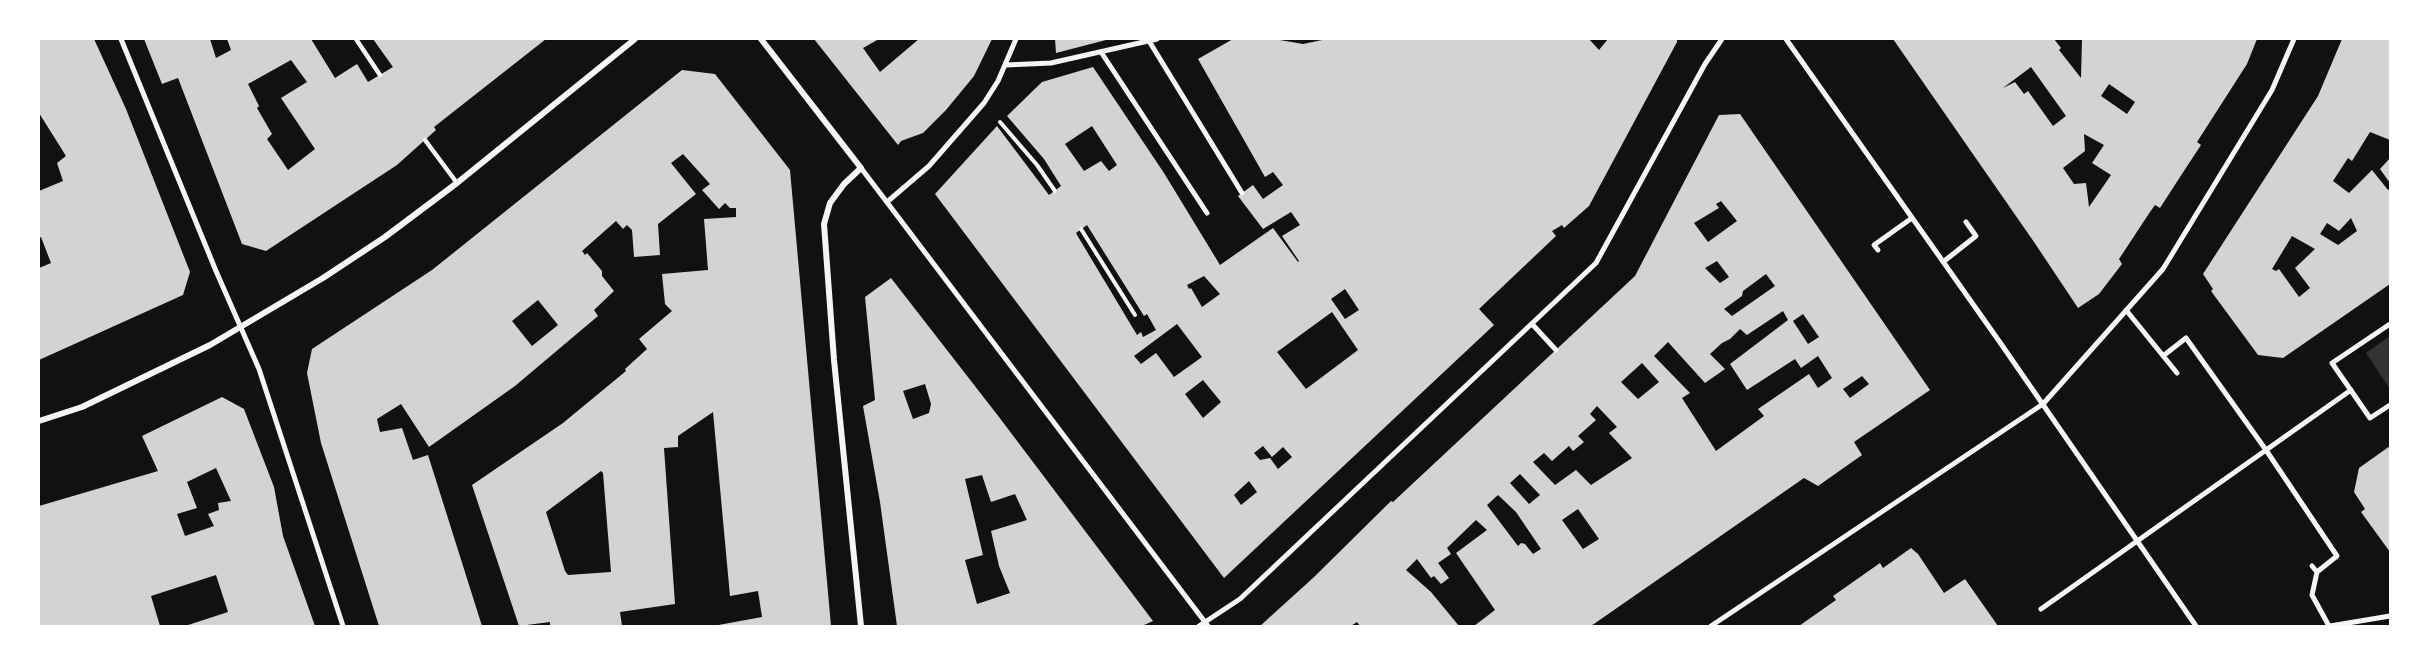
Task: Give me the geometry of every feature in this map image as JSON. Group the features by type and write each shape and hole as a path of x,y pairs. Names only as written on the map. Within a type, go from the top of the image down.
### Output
{"street":[{"path":"121,39 270,399 343,626"},
{"path":"39,421 82,407 241,327 358,255 457,183 635,39"},
{"path":"761,39 1207,624"},
{"path":"887,202 929,166 984,103 1006,65 1016,39"},
{"path":"1006,65 1043,64 1157,39"},
{"path":"1199,626 1207,624 1240,599 1596,263 1705,64 1722,39"},
{"path":"1786,39 2196,626"},
{"path":"1711,626 2043,404 2163,269 2272,90 2294,39"},
{"path":"1149,41 1242,193"},
{"path":"1101,52 1207,213"},
{"path":"861,168 844,184 830,203 824,224 861,626"},
{"path":"1878,250 1874,245 1912,218"},
{"path":"1943,262 1976,236 1966,222"},
{"path":"2126,310 2177,373"},
{"path":"1532,324 1556,350"},
{"path":"2390,324 2332,363 2370,418 2390,405"},
{"path":"2163,356 2186,339 2266,450 2337,556 2317,572 2312,595 2330,626 2390,616"},
{"path":"2041,609 2351,390"},
{"path":"2312,566 2317,572"}],"lane":[{"path":"356,39 380,75"},
{"path":"425,140 457,183"}],"path":[{"path":"984,103 1037,165 1054,191"},
{"path":"1081,229 1135,315"}],"shaded area":[{"path":"2390,336 2390,389 2366,353"}],"building":[{"path":"39,39 94,39 126,109 190,272 183,295 39,360 39,268 51,263 41,237 39,238 39,191 63,181 57,163 66,156 39,113"},
{"path":"144,39 210,39 216,58 231,50 227,39 311,39 335,78 357,64 368,82 393,67 373,39 546,39 434,127 436,130 397,165 266,251 242,244 178,78 162,84","holes":["291,60 307,82 281,98 315,149 288,170 267,139 272,134 257,108 259,106 248,84"]},
{"path":"814,39 879,39 863,48 880,72 919,39 992,39 974,76 946,110 923,133 901,141 898,145"},
{"path":"1055,39 1106,39 1106,40 1056,53"},
{"path":"1233,39 1274,39 1303,44 1327,39 1589,39 1599,50 1608,39 1677,39 1589,206 1564,228 1562,225 1552,231 1556,236 1479,309 1494,325 1224,578 935,194 997,126 1049,195 1061,186 1044,159 1007,116 1042,82 1093,67 1164,173 1220,265 1273,228 1298,262 1282,236 1300,225 1291,212 1263,229 1238,196 1253,185 1263,199 1283,185 1273,172 1265,177 1198,59","holes":["1092,126 1117,165 1109,171 1101,161 1084,171 1065,144","1087,225 1144,316 1147,314 1156,330 1143,337 1141,332 1137,335 1076,233","1204,276 1220,294 1202,307 1191,288 1189,289 1187,285","1345,289 1359,310 1345,319 1331,299","1332,312 1358,350 1306,389 1277,352","1177,324 1202,357 1174,377 1156,353 1141,364 1134,356","1203,380 1221,402 1203,418 1185,394","1263,446 1272,457 1283,447 1292,457 1278,469 1270,458 1260,460 1254,453","1249,481 1257,492 1241,505 1234,495"]},
{"path":"1893,39 2054,39 2061,48 2059,50 2081,78 2082,39 2257,39 2247,64 2197,142 2201,145 2160,208 2155,205 2150,212 2119,259 2122,264 2099,294 2078,308","holes":["2031,67 2066,116 2053,126 2028,91 2024,94 2015,82 2003,88","2109,84 2135,102 2127,114 2101,96","2084,134 2104,145 2092,163 2111,175 2089,207 2086,183 2074,184 2063,168 2085,151"]},
{"path":"2342,39 2390,39 2390,140 2370,132 2352,161 2348,158 2333,181 2349,193 2372,170 2388,190 2390,189 2390,284 2283,358 2258,355 2211,291 2213,289 2203,274 2318,96","holes":["2351,218 2357,231 2338,245 2320,234 2327,223 2339,231","2292,236 2315,249 2295,268 2310,288 2299,297 2279,269 2276,271 2272,269"]},
{"path":"682,70 715,74 790,170 831,626 713,626 762,617 758,591 730,596 713,412 678,436 678,447 664,448 675,604 620,612 622,626 550,626 550,622 519,626 472,485 563,423 626,371 625,369 647,349 639,339 672,311 665,304 662,274 708,270 704,219 736,217 736,208 730,208 725,203 719,209 702,190 710,184 683,154 671,163 696,194 658,224 660,255 634,257 632,230 627,225 623,229 616,221 582,251 585,255 587,253 602,271 602,276 614,291 594,310 598,316 515,386 429,447 401,404 377,419 380,432 402,428 413,460 428,455 482,626 379,626 321,443 307,373 312,349 432,270","holes":["538,300 558,325 532,346 512,321","601,471 611,572 568,575 546,512"]},
{"path":"1740,114 1930,390 1854,442 1862,455 1818,486 1804,478 1591,626 1474,626 1495,610 1456,553 1487,530 1476,520 1447,548 1451,554 1438,563 1449,578 1441,584 1434,576 1431,578 1417,559 1406,570 1431,592 1459,626 1360,626 1357,622 1351,626 1260,626 1313,578 1391,501 1393,502 1635,276 1719,115","holes":["1721,201 1737,221 1708,242 1694,223 1719,208 1716,204","1717,261 1729,277 1720,283 1705,268","1766,274 1775,286 1732,316 1724,309","1783,311 1788,320 1730,364 1747,390 1795,359 1801,368 1818,356 1832,378 1818,388 1809,374 1758,409 1764,416 1716,451 1682,398 1690,393 1654,356 1668,342 1705,383 1725,369 1710,354 1740,329 1747,335","1803,314 1819,337 1808,344 1793,321","1642,363 1659,382 1638,399 1621,382","1862,376 1869,384 1850,398 1843,389","1597,406 1617,427 1609,433 1632,458 1591,485 1576,470 1555,485 1533,462 1544,453 1552,461 1569,446 1573,451 1584,442 1578,436 1596,420 1590,414","1520,474 1540,495 1529,504 1510,483","1498,495 1516,512 1541,549 1533,554 1525,544 1521,543 1518,546 1487,505","1578,509 1599,539 1583,549 1562,520"]},
{"path":"2390,158 2390,183 2380,169"},
{"path":"891,278 1153,621 1142,626 897,626 880,502 863,406 875,400 865,297","holes":["925,384 931,404 929,413 913,419 903,391","982,475 991,502 1015,494 1027,520 991,531 999,566 1010,593 977,604 965,560 983,555 965,479"]},
{"path":"222,397 244,409 274,487 283,536 315,626 185,626 228,612 216,575 151,596 160,626 39,626 39,506 158,471 142,436","holes":["216,468 231,501 218,503 219,510 208,514 214,526 185,536 177,514 197,508 187,482"]},
{"path":"2390,446 2390,552 2361,512 2365,509 2354,492 2359,468"},
{"path":"1911,548 1918,554 1944,593 1965,579 1998,626 1799,626 1836,600 1833,596 1880,563 1883,568"}]}
